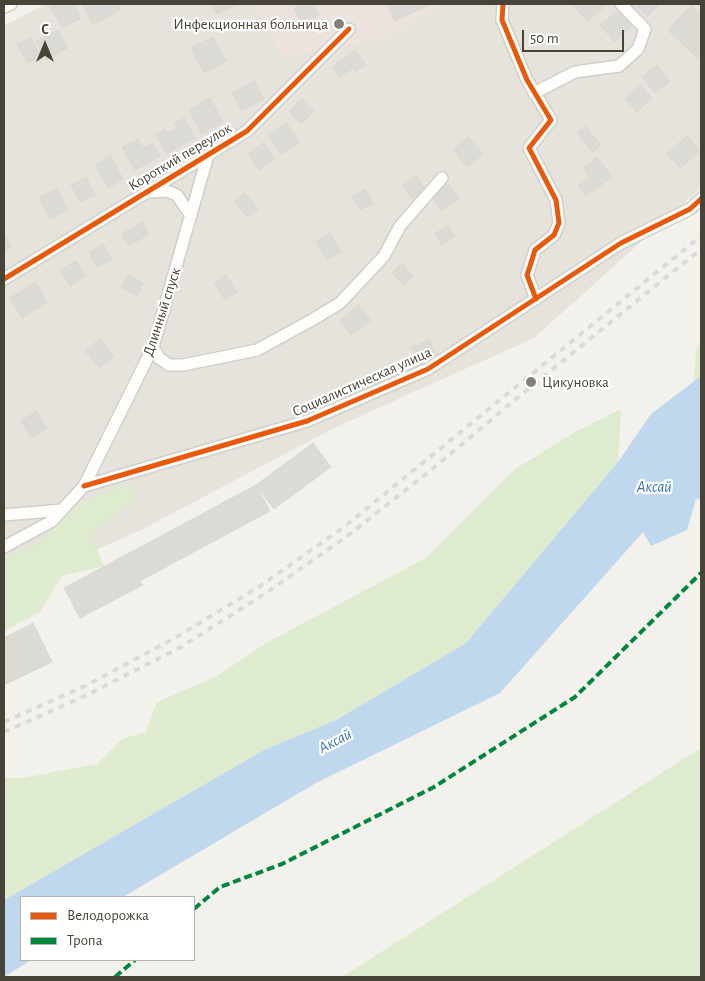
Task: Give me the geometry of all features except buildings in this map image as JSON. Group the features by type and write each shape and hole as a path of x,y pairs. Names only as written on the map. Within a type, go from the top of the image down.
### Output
{"street":[{"path":"4,7 11,4"},
{"path":"503,4 502,20 527,80 550,120 529,148 556,200 559,223 554,235 540,244 532,258 527,275 536,299"},
{"path":"534,93 575,72 619,66 638,50 645,29 621,4"},
{"name":"Короткий переулок","path":"4,279 247,131 349,29"},
{"name":"Длинный спуск","path":"4,547 52,521 84,486 153,347 208,155"},
{"path":"153,347 159,358 168,365 183,365 257,350 319,316 340,303 384,256 400,226 442,178"},
{"path":"147,192 166,191 177,194 191,216"},
{"name":"Социалистическая улица","path":"84,486 315,418 428,369 621,243 690,208 701,199"},
{"path":"4,515 62,510"}],"shaded area":[{"path":"46,4 701,4 701,188 534,338 334,428 141,530 4,590 4,26"},
{"name":"Инфекционная больница","path":"254,4 439,4 441,8 386,39 282,58"}],"green space":[{"path":"701,343 701,376 694,381 696,349"},
{"path":"621,409 618,462 466,643 338,719 264,750 4,900 4,778 23,778 97,764 122,739 146,732 157,702 217,676 266,643 426,558 515,469 577,431"},
{"path":"130,484 135,499 91,535 104,566 62,576 40,612 4,631 4,559 40,542 70,510 94,497"},
{"path":"701,748 701,977 342,977"}],"water":[{"name":"Аксай","path":"701,376 701,498 696,499 687,530 651,546 643,532 500,693 316,783 125,896 20,896 20,961 29,961 4,977 4,900 264,750 338,719 466,643 618,462 651,414"}],"railway":[{"path":"4,722 85,686 175,638 260,586 344,527 701,236"},
{"path":"4,732 87,695 181,647 266,593 350,534 431,470 701,249"}],"marked path":[{"path":"195,908 220,887 282,864 434,787 575,697 701,573"},
{"path":"115,977 134,961"}],"cycle path":[{"path":"503,4 502,20 527,80 551,120 529,148 556,200 559,223 554,235 535,250 527,275 536,299"},
{"path":"4,279 247,131 349,29"},
{"path":"84,486 307,421 428,369 621,243 690,209 701,199"}],"place":[{"name":"Инфекционная больница","path":"339,24"},
{"name":"Цикуновка","path":"531,382"}]}
